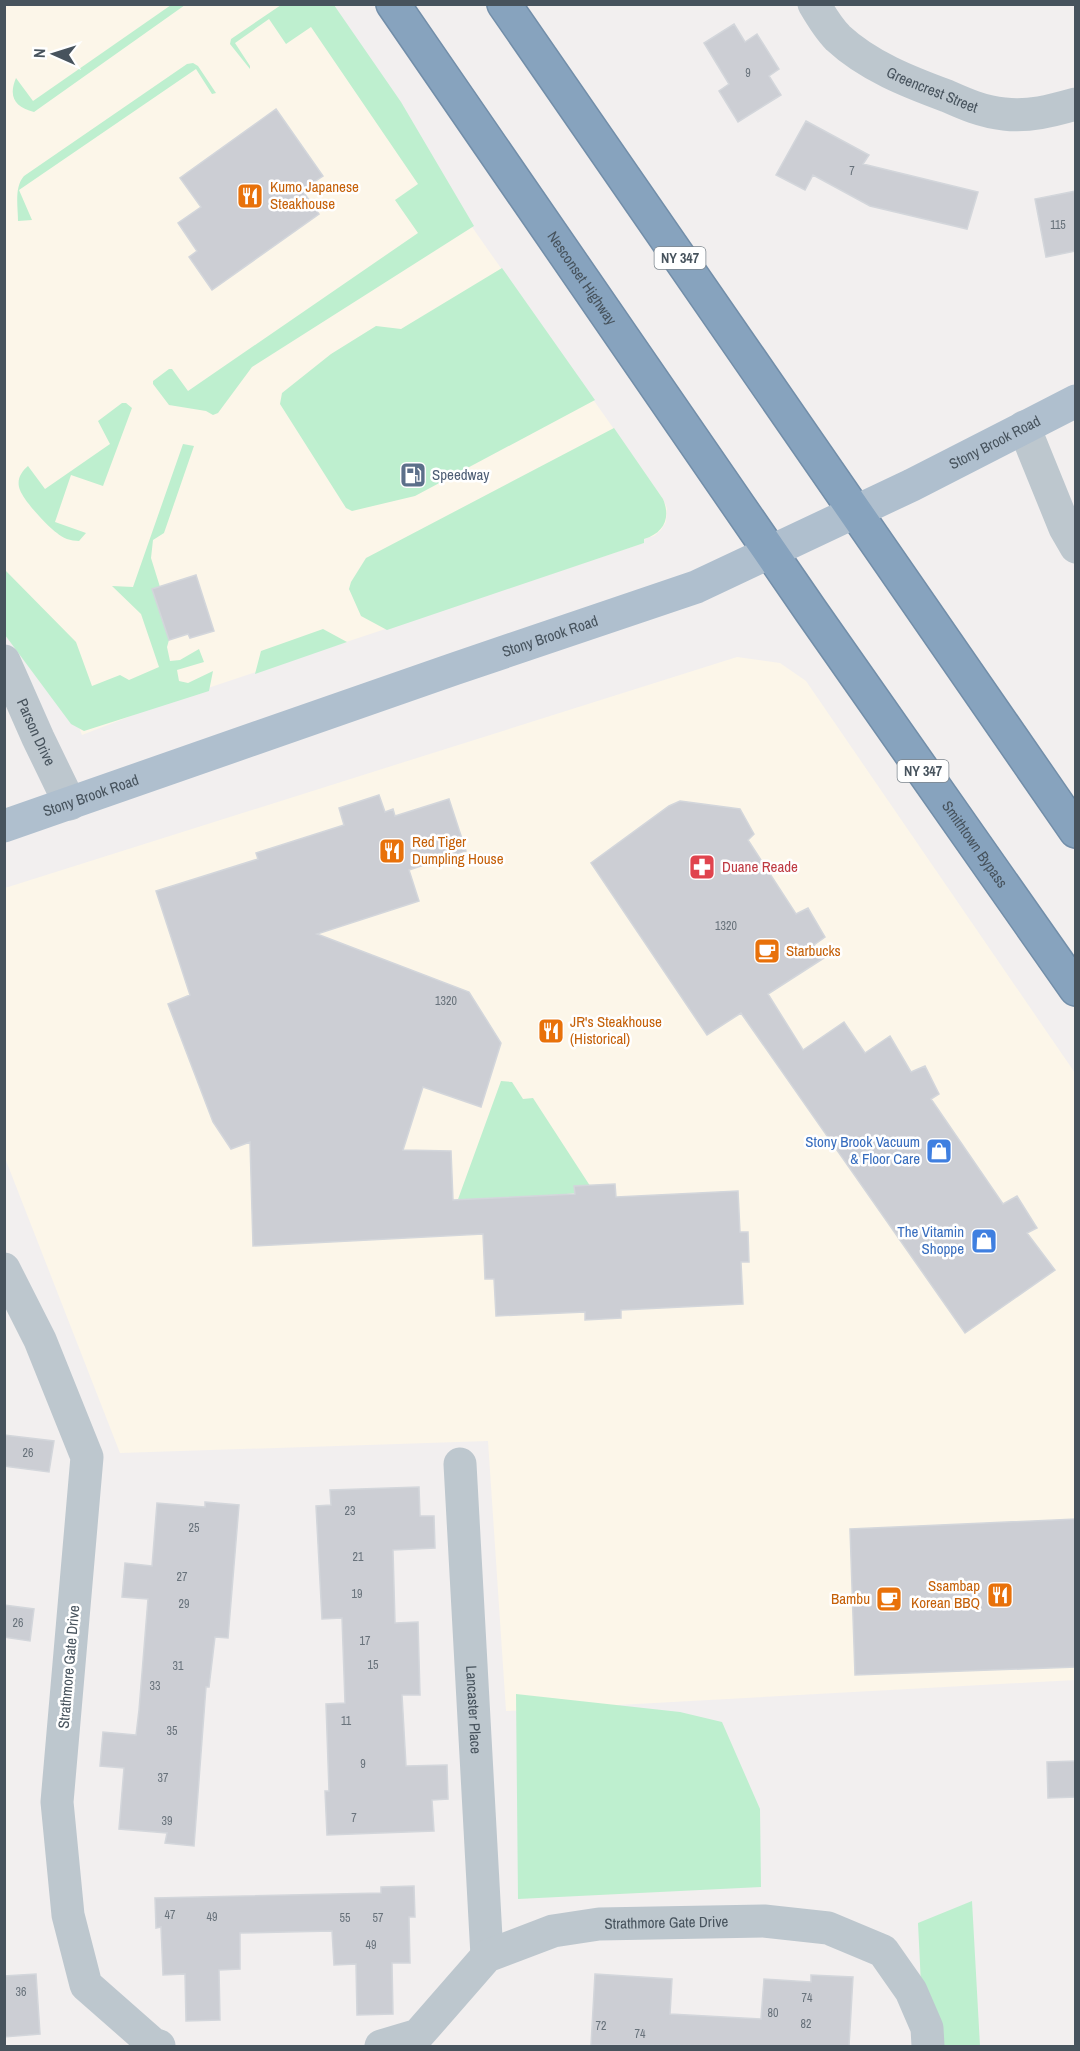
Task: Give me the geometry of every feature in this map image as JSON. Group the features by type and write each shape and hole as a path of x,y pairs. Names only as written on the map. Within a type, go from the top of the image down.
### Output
{"highway":[{"name":"Nesconset Highway","path":"393,4 771,552"},
{"name":"NY 347","path":"504,4 1076,831"},
{"name":"Smithtown Bypass","path":"771,552 1076,989"}],"main road":[{"name":"Stony Brook Road","path":"4,826 696,587 855,512 1076,401"}],"street":[{"name":"Greencrest Street","path":"814,4 838,37 856,52 903,80 970,105 1003,114 1045,113 1076,104"},
{"path":"1024,428 1065,528 1076,548"},
{"name":"Parson Drive","path":"4,661 70,804"},
{"name":"Strathmore Gate Drive","path":"4,1269 40,1340 87,1457 57,1802 68,1915 86,1985 153,2044 159,2046"},
{"name":"Lancaster Place","path":"460,1464 487,1956"},
{"name":"Strathmore Gate Drive","path":"381,2046 418,2035 487,1956 553,1932 598,1924 764,1921 828,1928 883,1951 911,1991 927,2028 928,2046"}],"shaded area":[{"path":"5,5 334,5 465,217 663,499 667,508 666,522 661,530 654,536 644,539 644,543 172,700 82,735 77,722 5,612"},
{"path":"737,657 780,663 806,681 1075,1073 1075,1680 506,1711 488,1441 120,1453 5,1158 5,888"}],"green space":[{"path":"171,5 185,5 34,112 22,107 15,100 13,91 16,78 33,101"},
{"path":"281,5 334,5 401,102 474,226 252,367 218,413 213,415 206,411 169,405 153,381 172,369 188,391 418,233 395,200 418,184 311,27 286,44 269,19 235,43 250,69 230,44 231,39"},
{"path":"193,63 198,66 216,93 212,94 196,69 19,190 32,220 18,221 18,191 24,176 187,64"},
{"path":"502,268 595,400 415,496 352,511 346,508 280,404 282,393 331,354 376,326 401,329"},
{"path":"122,403 132,408 103,486 71,475 55,522 86,533 79,541 64,538 36,513 22,495 19,486 20,476 28,466 45,489 110,444 98,421"},
{"path":"614,428 663,499 665,506 664,524 657,533 644,539 644,543 387,630 361,616 349,589 366,558"},
{"path":"183,444 194,446 164,533 153,540 151,558 160,587 152,589 169,640 167,647 170,661 180,660 199,649 204,662 177,670 179,681 188,683 213,671 209,691 84,731 71,724 5,635 5,570 76,642 92,686 120,675 129,680 159,667 141,614 112,586 133,587"},
{"path":"323,629 347,642 255,674 261,651"},
{"path":"501,1081 512,1082 523,1099 533,1098 594,1192 457,1202"},
{"path":"516,1694 680,1712 722,1722 760,1809 761,1887 518,1899"},
{"path":"972,1901 980,2046 924,2046 918,1923"}],"building":[{"path":"734,24 745,42 757,34 779,69 769,76 781,95 738,122 719,91 729,84 704,43"},
{"name":"Kumo Japanese Steakhouse","path":"276,109 323,176 302,190 319,214 212,290 189,257 197,251 178,223 201,207 180,178"},
{"path":"806,121 869,155 863,164 978,192 967,229 870,206 813,175 805,190 776,175"},
{"path":"1076,191 1076,251 1046,257 1035,199"},
{"path":"196,575 214,631 190,638 188,634 169,640 152,589"},
{"path":"379,795 385,812 393,809 395,816 449,799 466,851 409,870 419,901 317,934 469,992 501,1043 481,1107 423,1087 403,1150 451,1151 453,1200 575,1194 574,1186 615,1184 616,1197 738,1191 740,1232 748,1232 749,1262 741,1262 743,1304 621,1310 621,1318 585,1320 585,1312 496,1316 494,1279 485,1279 483,1234 253,1246 250,1142 231,1149 213,1122 168,1004 190,995 156,891 258,859 256,853 344,825 339,808"},
{"path":"680,801 740,809 754,834 748,840 796,914 808,908 825,937 814,945 824,958 768,994 803,1050 844,1022 865,1053 890,1036 911,1072 925,1066 939,1094 931,1099 1003,1204 1017,1196 1037,1228 1027,1233 1055,1270 965,1333 741,1013 707,1035 591,863 669,806"},
{"path":"4,1435 54,1441 49,1472 4,1466"},
{"path":"419,1487 420,1516 434,1516 435,1548 393,1550 395,1623 418,1622 420,1695 402,1695 406,1766 447,1765 448,1799 432,1800 434,1831 327,1835 325,1791 329,1791 326,1704 345,1703 342,1618 322,1619 316,1506 331,1505 330,1490"},
{"path":"205,1502 239,1505 228,1638 215,1637 209,1687 206,1687 194,1846 165,1843 167,1833 119,1829 124,1768 100,1766 103,1732 136,1735 148,1599 122,1597 125,1563 152,1566 157,1503 205,1507"},
{"path":"1076,1519 1076,1667 855,1675 850,1529"},
{"path":"4,1605 34,1609 30,1641 4,1637"},
{"path":"1076,1761 1076,1797 1048,1798 1047,1762"},
{"path":"414,1886 415,1917 409,1917 410,1963 392,1963 393,2014 357,2015 356,1964 334,1965 332,1931 240,1933 240,1969 219,1970 220,2020 186,2021 185,1974 163,1975 161,1927 156,1928 155,1898 381,1893 381,1887"},
{"path":"36,1974 40,2034 4,2037 4,1976"},
{"path":"595,1974 672,1979 670,2014 761,2019 764,1979 811,1982 811,1975 853,1977 849,2046 591,2045"}],"place":[{"name":"Kumo Japanese Steakhouse","path":"250,196"},
{"name":"Speedway","path":"413,475"},
{"name":"Red Tiger Dumpling House","path":"392,851"},
{"name":"Duane Reade","path":"702,867"},
{"name":"Starbucks","path":"767,951"},
{"name":"JR's Steakhouse (Historical)","path":"551,1031"},
{"name":"Stony Brook Vacuum & Floor Care","path":"939,1151"},
{"name":"The Vitamin Shoppe","path":"984,1241"},
{"name":"Ssambap Korean BBQ","path":"1000,1595"},
{"name":"Bambu","path":"889,1599"}]}
